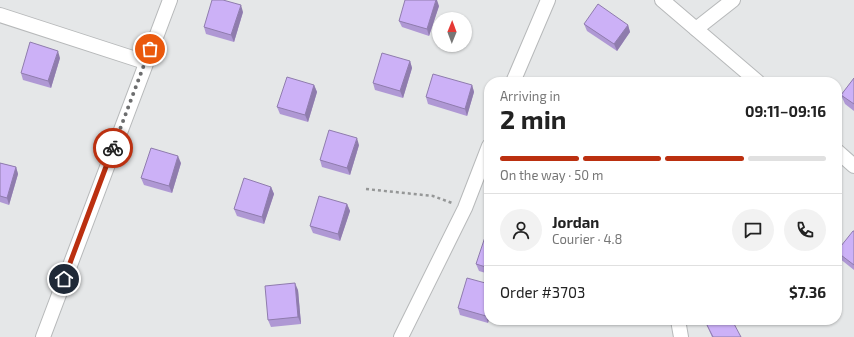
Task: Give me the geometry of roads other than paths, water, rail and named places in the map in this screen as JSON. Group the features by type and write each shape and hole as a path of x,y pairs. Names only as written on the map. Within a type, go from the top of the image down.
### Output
{"street":[{"path":"43,337 170,0"},
{"path":"515,77 548,0"},
{"path":"662,0 752,77"},
{"path":"696,29 733,0"},
{"path":"0,15 146,62"},
{"path":"842,155 854,166"},
{"path":"401,337 465,208 484,159"},
{"path":"679,325 681,337"}]}
